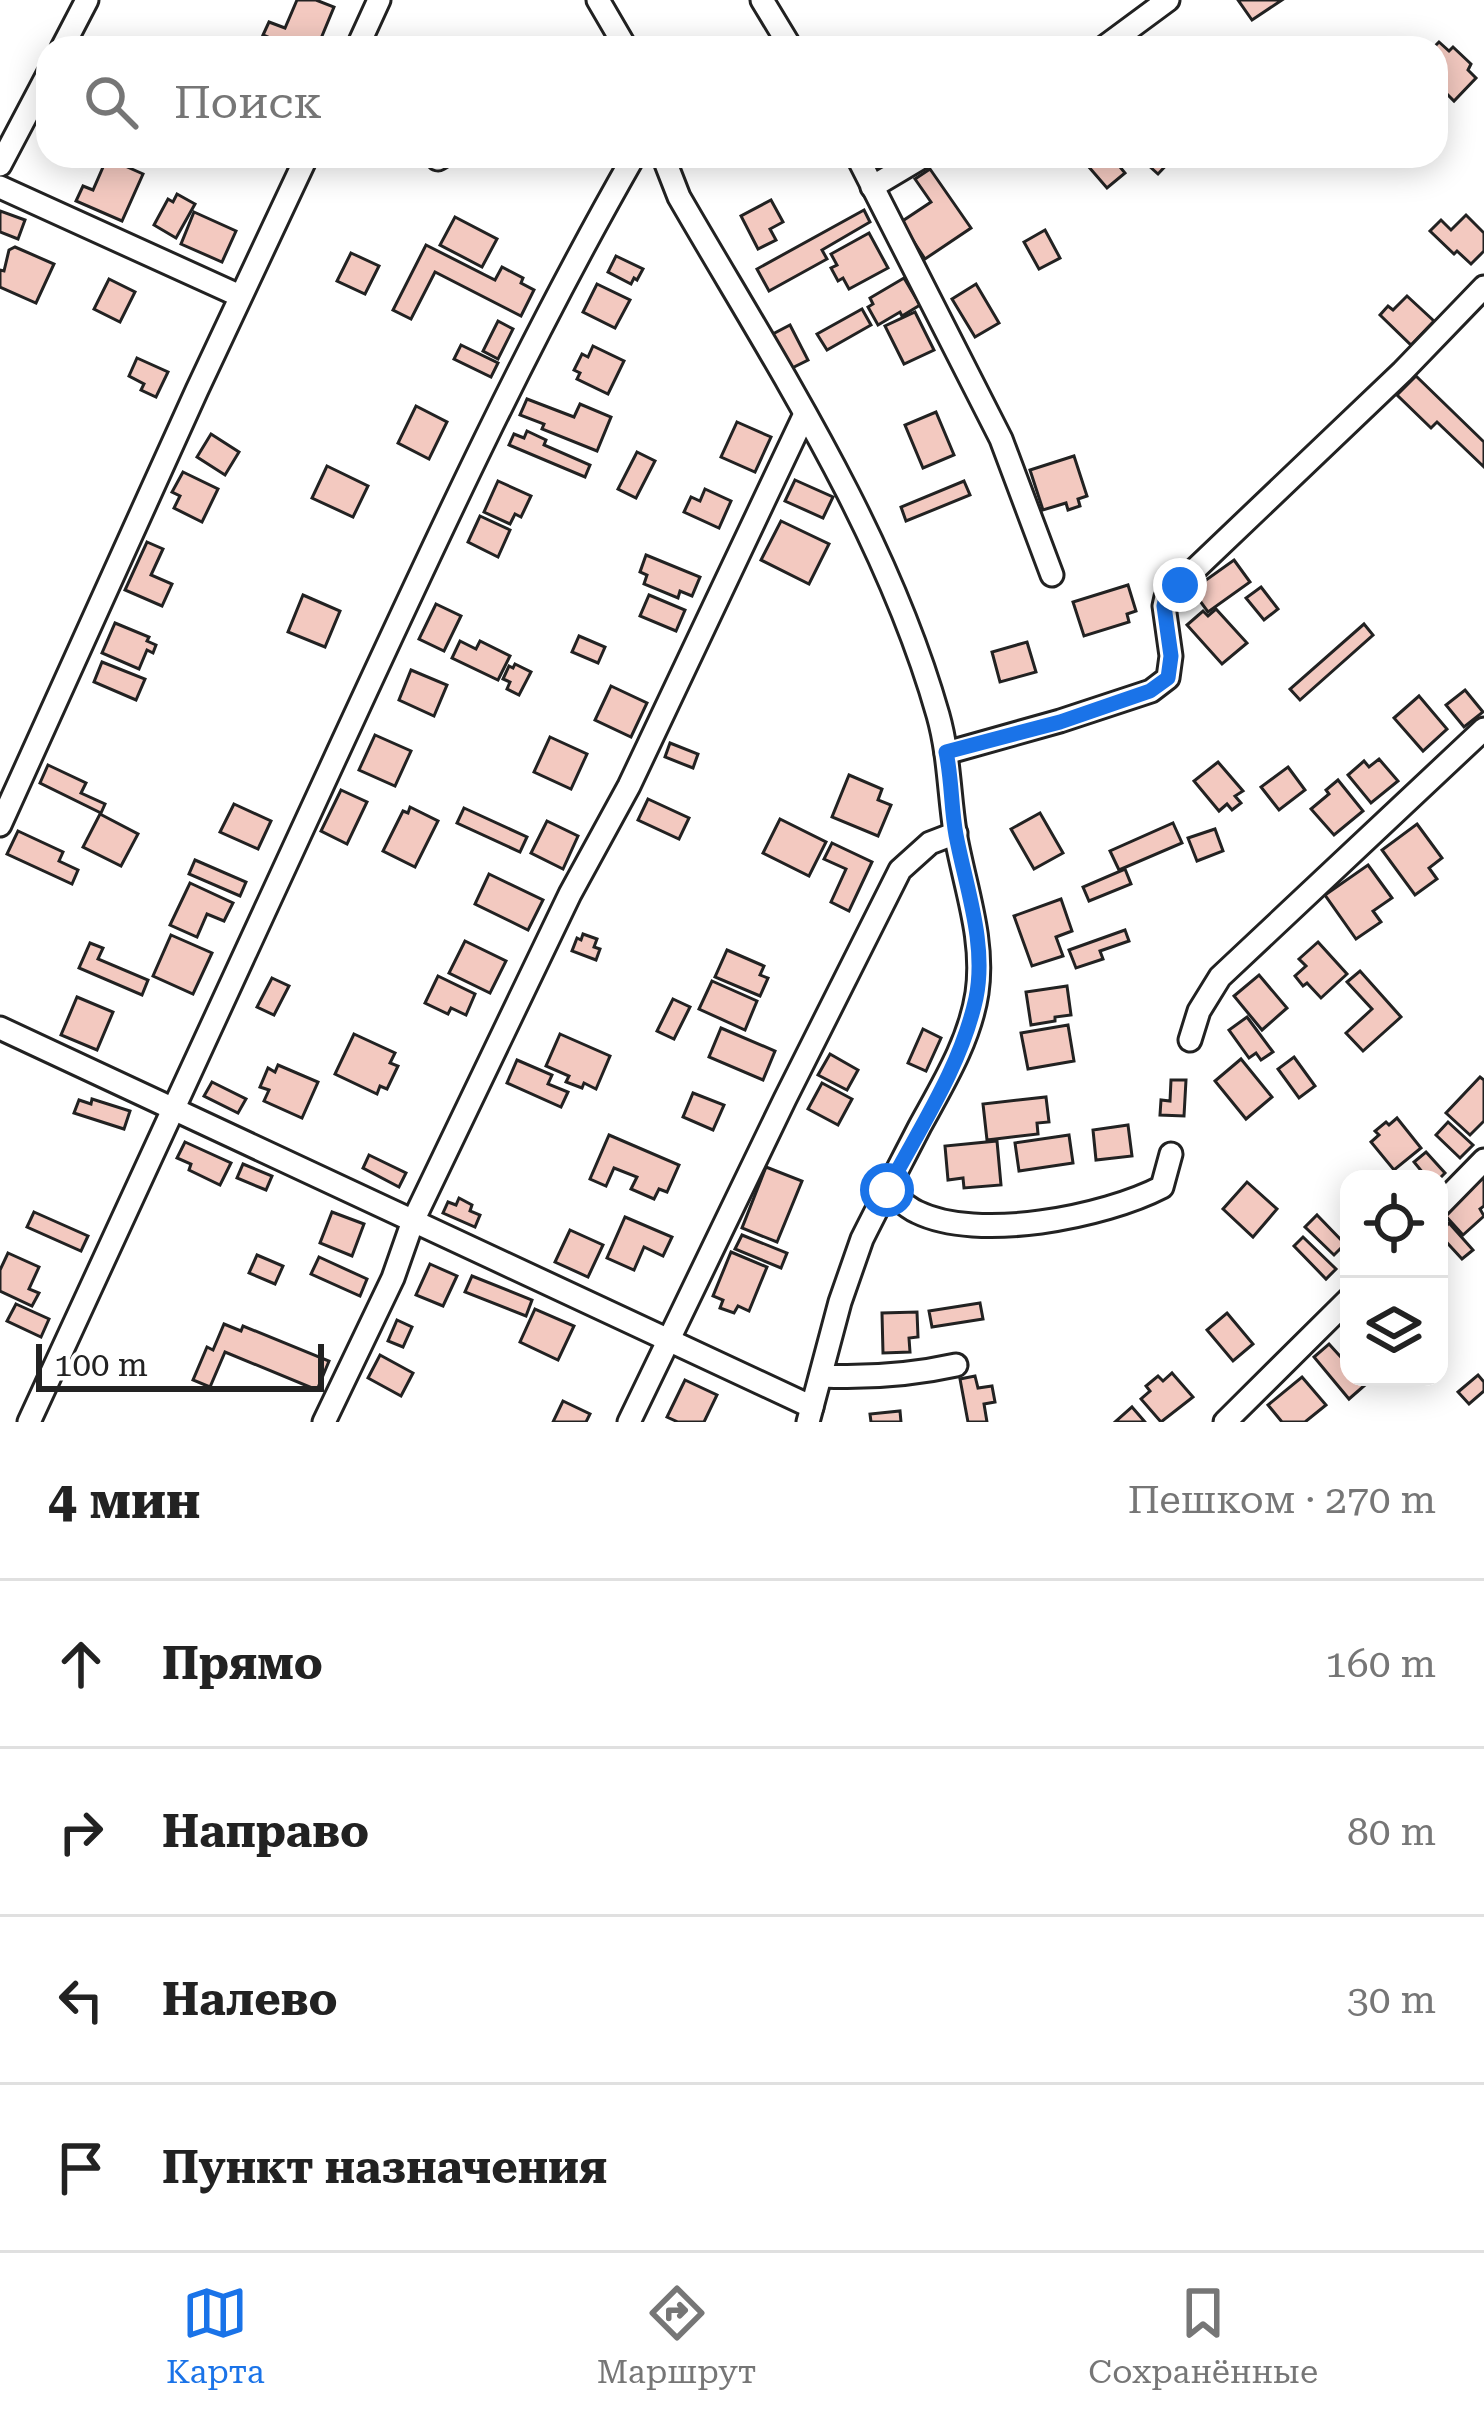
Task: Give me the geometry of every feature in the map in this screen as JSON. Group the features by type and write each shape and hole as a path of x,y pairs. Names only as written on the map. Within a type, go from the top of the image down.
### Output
{"street":[{"path":"68,36 87,0"},
{"path":"363,36 380,0"},
{"path":"598,0 617,36"},
{"path":"762,0 784,36"},
{"path":"1119,36 1168,0"},
{"path":"0,165 36,97"},
{"path":"0,825 301,168"},
{"path":"29,1422 483,446 627,168"},
{"path":"0,1028 666,1340 810,1414 862,1239 969,1024 979,957 946,752 919,653 826,450 679,197 668,168"},
{"path":"863,168 1001,439 1052,575"},
{"path":"872,187 904,168"},
{"path":"0,187 240,296"},
{"path":"946,752 1083,714 1150,691 1168,678 1166,597 1402,372 1484,287"},
{"path":"324,1422 393,1278 413,1221 570,894 629,785 805,414"},
{"path":"1190,1040 1199,1011 1220,977 1484,729"},
{"path":"629,1422 900,870 930,843 956,832"},
{"path":"887,1190 916,1212 945,1221 987,1226 1040,1223 1128,1201 1162,1186 1172,1154"},
{"path":"1448,1197 1484,1160"},
{"path":"1225,1422 1340,1308"},
{"path":"822,1376 862,1378 956,1365"}],"building":[{"path":"297,0 334,7 322,36 263,35 269,22 285,28"},
{"path":"1238,0 1282,0 1252,20"},
{"path":"1453,47 1471,64 1468,70 1476,78 1454,101 1448,95 1448,50"},
{"path":"103,168 130,168 143,174 122,221 76,201 83,186 93,190"},
{"path":"1090,168 1121,168 1125,173 1107,188"},
{"path":"930,169 971,228 925,259 901,222 931,202 915,179"},
{"path":"177,194 195,204 176,238 154,225 168,199 173,202"},
{"path":"771,200 783,222 770,229 776,240 758,249 741,216"},
{"path":"864,210 870,222 822,250 827,259 769,291 757,269"},
{"path":"0,211 25,220 18,239 0,232"},
{"path":"194,212 236,231 222,262 181,244"},
{"path":"1466,215 1484,233 1484,251 1471,264 1430,231 1441,220 1451,230"},
{"path":"455,217 497,239 482,267 440,245"},
{"path":"1045,230 1060,258 1039,269 1024,242"},
{"path":"869,233 888,268 849,289 831,268 837,265 831,254"},
{"path":"426,245 495,280 502,267 523,278 521,283 534,290 521,316 435,272 411,319 393,310"},
{"path":"15,247 54,264 36,303 0,287 0,270 4,271 9,250"},
{"path":"351,253 379,266 365,294 337,281"},
{"path":"616,256 643,269 637,280 631,284 608,272"},
{"path":"904,278 920,305 878,325 868,307 873,304 870,298"},
{"path":"109,279 135,292 120,322 94,309"},
{"path":"597,284 630,300 615,328 583,312"},
{"path":"976,284 999,323 975,337 952,299"},
{"path":"1407,296 1434,321 1411,345 1380,315"},
{"path":"862,309 871,325 827,350 817,334"},
{"path":"915,312 934,350 904,364 885,326"},
{"path":"498,321 513,329 498,359 483,351"},
{"path":"790,325 808,360 788,370 771,335"},
{"path":"461,345 498,363 491,377 454,359"},
{"path":"593,346 624,361 608,394 577,379 580,373 574,370 582,354 588,357"},
{"path":"137,358 168,372 156,397 141,390 144,384 129,376"},
{"path":"1416,376 1484,442 1484,467 1437,422 1431,428 1397,395"},
{"path":"527,399 574,417 580,404 611,417 597,451 520,415"},
{"path":"416,406 447,422 429,459 398,443"},
{"path":"936,412 954,455 923,468 905,425"},
{"path":"737,422 771,437 755,472 721,457"},
{"path":"527,431 546,440 544,445 590,465 585,477 509,445 514,434 524,438"},
{"path":"211,434 239,452 225,475 197,457"},
{"path":"637,452 655,461 636,498 618,489"},
{"path":"1074,456 1087,496 1078,499 1080,506 1068,510 1066,503 1043,510 1030,470"},
{"path":"327,466 368,486 353,517 312,498"},
{"path":"183,472 218,489 202,522 174,508 180,496 172,492"},
{"path":"795,480 833,497 823,518 785,501"},
{"path":"498,481 531,496 521,517 515,514 510,524 484,512"},
{"path":"964,481 970,495 906,521 901,507"},
{"path":"705,489 731,501 719,528 684,512 691,497 700,501"},
{"path":"480,516 510,530 498,557 468,542"},
{"path":"781,521 829,544 809,584 761,560"},
{"path":"147,542 163,549 151,575 172,584 162,606 125,590"},
{"path":"646,555 700,577 692,596 680,591 678,598 644,584 647,575 640,572"},
{"path":"1234,560 1250,582 1208,612 1192,590"},
{"path":"1128,585 1136,611 1127,614 1129,622 1084,636 1073,602"},
{"path":"1261,587 1278,609 1264,620 1246,598"},
{"path":"303,595 340,611 325,647 288,632"},
{"path":"649,595 685,610 676,631 640,616"},
{"path":"436,604 461,616 444,651 419,639"},
{"path":"1216,609 1247,643 1222,664 1187,625 1203,611 1208,616"},
{"path":"115,623 149,637 147,641 156,645 153,653 147,650 139,669 102,653"},
{"path":"1364,624 1373,635 1300,700 1290,689"},
{"path":"579,636 605,647 598,663 572,652"},
{"path":"460,641 476,649 480,641 510,656 498,680 452,658"},
{"path":"1027,642 1036,672 1000,682 992,652"},
{"path":"102,662 145,679 136,700 94,682"},
{"path":"515,664 531,672 519,695 507,689 510,682 503,679"},
{"path":"411,670 447,685 434,716 399,700"},
{"path":"611,686 647,703 631,737 595,720"},
{"path":"1465,690 1483,712 1464,727 1446,705"},
{"path":"1419,696 1447,729 1423,751 1394,718"},
{"path":"375,735 411,751 395,786 359,770"},
{"path":"550,737 587,754 571,789 534,772"},
{"path":"670,743 698,754 693,768 665,757"},
{"path":"1379,759 1398,781 1371,803 1348,775 1364,761 1369,767"},
{"path":"1218,762 1243,791 1235,796 1241,803 1232,810 1227,804 1219,811 1194,781"},
{"path":"48,765 86,783 81,793 105,804 101,813 40,783"},
{"path":"1288,767 1305,790 1279,810 1261,787"},
{"path":"849,775 882,789 878,800 891,805 878,836 832,817"},
{"path":"1338,780 1363,811 1334,835 1311,809"},
{"path":"341,790 367,802 347,844 321,831"},
{"path":"648,799 689,818 679,839 638,820"},
{"path":"234,804 271,821 258,849 220,832"},
{"path":"410,807 438,821 415,867 383,851 403,811 408,813"},
{"path":"464,808 527,837 520,852 457,823"},
{"path":"1040,813 1063,853 1034,869 1011,829"},
{"path":"100,814 138,834 121,866 83,847"},
{"path":"780,819 826,842 809,876 763,853"},
{"path":"547,821 578,836 563,869 531,853"},
{"path":"1173,823 1182,843 1119,870 1110,851"},
{"path":"1417,824 1442,858 1429,868 1437,879 1415,895 1382,850"},
{"path":"1215,829 1223,851 1197,861 1188,838"},
{"path":"18,831 63,852 59,861 78,870 72,884 7,854"},
{"path":"832,843 872,862 849,911 831,902 846,869 824,859"},
{"path":"195,860 246,882 240,896 189,874"},
{"path":"1368,865 1392,898 1373,911 1381,922 1356,939 1325,895"},
{"path":"1125,869 1131,884 1089,901 1083,887"},
{"path":"489,874 543,900 528,930 475,904"},
{"path":"190,883 233,903 224,921 207,914 197,937 170,925"},
{"path":"1061,899 1072,931 1056,937 1063,956 1032,966 1014,916"},
{"path":"1125,930 1129,941 1100,951 1103,959 1076,968 1069,950"},
{"path":"583,934 597,939 596,960 572,951"},
{"path":"171,935 212,953 193,994 153,976"},
{"path":"465,941 506,961 490,993 449,973"},
{"path":"1318,942 1347,974 1321,998 1295,976 1306,966 1299,959"},
{"path":"90,943 103,948 98,959 148,980 142,995 79,968"},
{"path":"727,950 764,966 760,975 768,978 760,996 715,977"},
{"path":"1360,971 1401,1017 1363,1051 1346,1033 1372,1009 1347,982"},
{"path":"1259,975 1287,1008 1262,1030 1234,996"},
{"path":"438,976 475,994 466,1015 451,1008 448,1014 425,1003"},
{"path":"272,978 289,986 274,1015 257,1007"},
{"path":"712,981 757,1001 745,1030 699,1009"},
{"path":"1067,986 1071,1015 1031,1025 1026,992"},
{"path":"77,997 113,1012 97,1050 61,1035"},
{"path":"673,999 690,1007 674,1039 657,1031"},
{"path":"1247,1017 1273,1052 1261,1060 1256,1053 1249,1058 1229,1030"},
{"path":"1068,1025 1074,1061 1028,1069 1021,1033"},
{"path":"721,1028 775,1051 763,1080 709,1057"},
{"path":"923,1029 941,1038 926,1071 908,1063"},
{"path":"354,1034 395,1053 390,1063 398,1066 387,1089 380,1086 377,1094 335,1074"},
{"path":"560,1034 610,1056 596,1089 566,1082 569,1076 546,1066"},
{"path":"830,1054 858,1070 847,1090 818,1075"},
{"path":"1294,1057 1315,1086 1299,1098 1278,1069"},
{"path":"1241,1059 1272,1097 1246,1119 1215,1081"},
{"path":"517,1060 552,1075 548,1084 568,1092 561,1107 507,1083"},
{"path":"278,1065 318,1082 302,1118 264,1101 269,1090 260,1087 268,1068 275,1072"},
{"path":"1480,1077 1484,1080 1484,1121 1470,1135 1446,1113"},
{"path":"1171,1080 1186,1080 1184,1116 1160,1115 1161,1100 1170,1101"},
{"path":"212,1082 246,1099 238,1113 204,1096"},
{"path":"822,1083 852,1099 838,1125 808,1109"},
{"path":"693,1093 724,1105 713,1130 683,1117"},
{"path":"1046,1097 1049,1122 1037,1123 1038,1134 987,1140 983,1104"},
{"path":"92,1099 130,1111 124,1129 74,1113 79,1100 91,1104"},
{"path":"1397,1118 1421,1148 1394,1170 1371,1142 1379,1135 1375,1131 1386,1122 1389,1125"},
{"path":"1448,1122 1473,1145 1460,1158 1436,1135"},
{"path":"1128,1125 1132,1156 1096,1160 1093,1130"},
{"path":"609,1135 679,1165 667,1192 659,1189 654,1199 631,1189 637,1177 614,1168 606,1186 590,1179"},
{"path":"1069,1135 1073,1163 1019,1171 1015,1143"},
{"path":"997,1141 1001,1185 964,1188 963,1178 948,1180 945,1146"},
{"path":"185,1142 231,1163 220,1185 189,1170 191,1164 177,1158"},
{"path":"1426,1152 1442,1170 1421,1170 1414,1162"},
{"path":"369,1155 406,1173 399,1187 363,1168"},
{"path":"243,1164 272,1176 266,1190 237,1178"},
{"path":"766,1167 802,1181 777,1242 742,1228"},
{"path":"1484,1177 1480,1209 1484,1216 1463,1235 1448,1218 1448,1209"},
{"path":"1247,1182 1277,1209 1253,1237 1223,1209"},
{"path":"459,1198 480,1215 475,1227 443,1213 448,1202 456,1205"},
{"path":"34,1212 88,1236 81,1251 27,1227"},
{"path":"332,1212 364,1224 352,1256 320,1243"},
{"path":"1317,1215 1340,1239 1340,1249 1334,1255 1305,1227"},
{"path":"625,1217 672,1237 663,1256 644,1247 634,1270 607,1258"},
{"path":"1448,1224 1473,1250 1462,1259 1448,1244"},
{"path":"570,1230 603,1245 588,1277 555,1262"},
{"path":"742,1235 787,1253 781,1268 735,1249"},
{"path":"1303,1237 1336,1269 1326,1279 1294,1246"},
{"path":"731,1252 767,1267 749,1311 738,1306 734,1313 720,1308 723,1300 713,1296"},
{"path":"8,1253 39,1267 29,1289 39,1293 32,1306 0,1291 0,1270"},
{"path":"257,1255 283,1266 275,1284 249,1273"},
{"path":"319,1257 367,1279 360,1296 311,1274"},
{"path":"430,1264 457,1276 443,1306 416,1295"},
{"path":"472,1276 532,1300 526,1316 465,1292"},
{"path":"980,1303 983,1319 932,1327 929,1311"},
{"path":"16,1304 49,1319 41,1337 7,1321"},
{"path":"535,1309 574,1326 558,1360 520,1342"},
{"path":"917,1312 918,1337 909,1338 910,1352 883,1353 882,1313"},
{"path":"1227,1313 1253,1344 1233,1361 1207,1330"},
{"path":"397,1320 412,1327 403,1347 388,1341"},
{"path":"224,1324 241,1331 243,1326 329,1361 317,1390 225,1352 210,1387 193,1380 207,1347 213,1350"},
{"path":"1329,1344 1340,1356 1340,1386 1364,1386 1349,1399 1314,1357"},
{"path":"380,1355 413,1373 401,1396 368,1378"},
{"path":"1172,1373 1193,1397 1161,1422 1141,1399 1150,1391 1146,1386"},
{"path":"1478,1375 1484,1391 1469,1404 1458,1392"},
{"path":"975,1376 978,1388 992,1386 995,1402 984,1404 987,1422 968,1422 960,1379"},
{"path":"1302,1377 1326,1405 1305,1422 1282,1422 1268,1405"},
{"path":"685,1380 717,1395 704,1422 667,1417"},
{"path":"563,1401 590,1414 586,1422 553,1422"},
{"path":"1132,1407 1145,1422 1115,1422"},
{"path":"900,1411 901,1422 871,1422 870,1414"}],"route":[{"path":"887,1190 951,1068 977,994 979,957 946,752 1060,722 1150,691 1168,678 1171,656 1164,606 1166,597 1180,585"}]}
